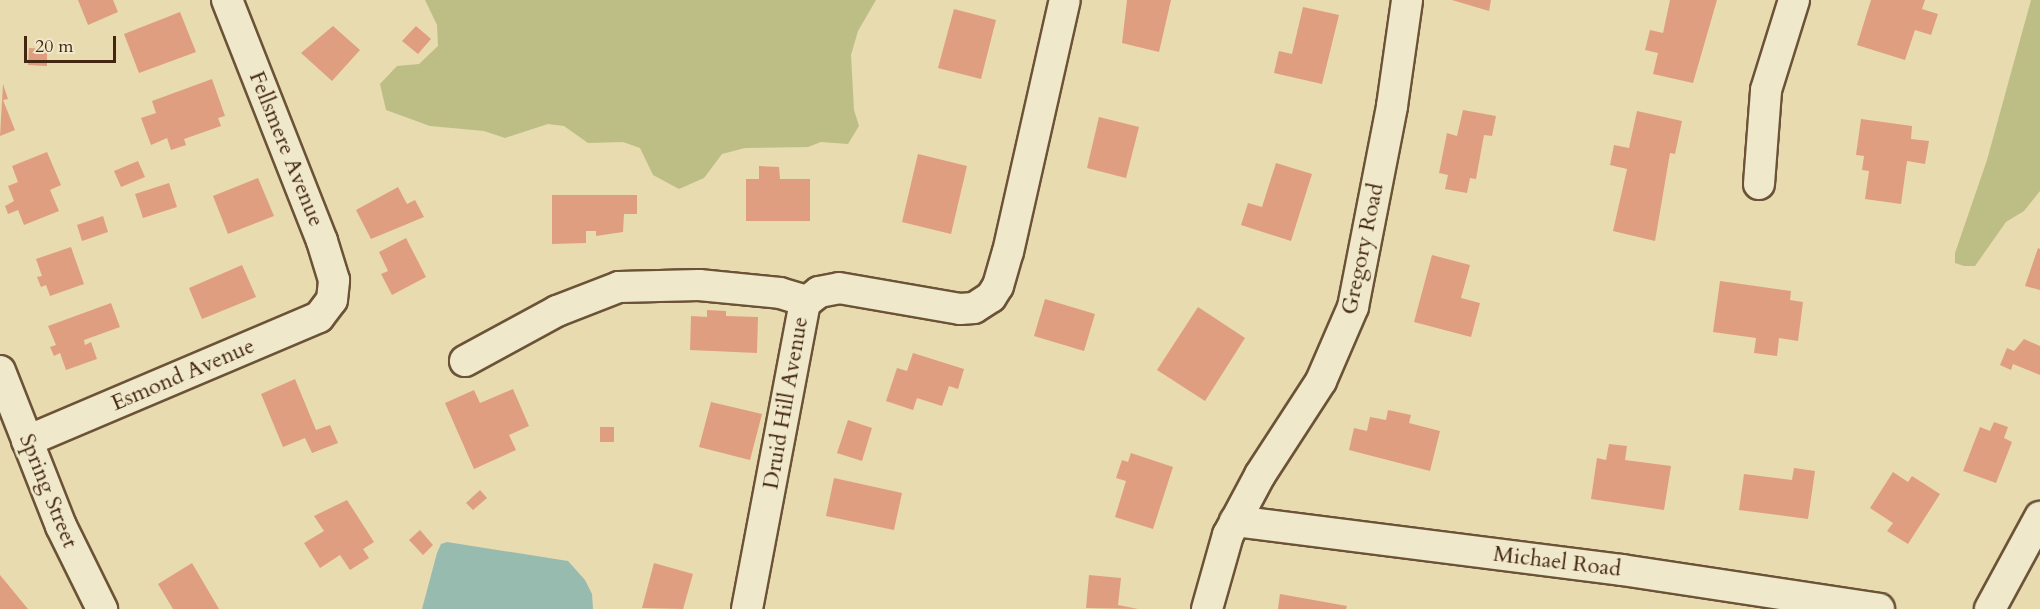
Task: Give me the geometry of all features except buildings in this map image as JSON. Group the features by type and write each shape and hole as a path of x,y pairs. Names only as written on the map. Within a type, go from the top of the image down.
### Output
{"street":[{"name":"Fellsmere Avenue","path":"227,0 322,241 334,280 332,300"},
{"name":"Druid Hill Avenue","path":"747,609 799,320 807,301 819,292 839,288 960,309 974,308 991,297 998,286 1008,252 1065,0"},
{"name":"Gregory Road","path":"1207,609 1220,557 1235,521 1321,381 1353,307 1392,106 1407,0"},
{"path":"1760,184 1766,90 1794,0"},
{"path":"465,361 557,311 619,287 699,285 780,292 807,301"},
{"name":"Esmond Avenue","path":"27,441 319,317 332,300"},
{"name":"Spring Street","path":"0,371 78,563 102,609"},
{"path":"1990,609 2040,517"},
{"name":"Michael Road","path":"1235,521 1622,570 1879,609"}],"green space":[{"path":"425,0 876,0 858,31 851,55 854,110 859,126 848,144 821,142 808,147 745,148 722,154 704,178 679,189 653,175 640,148 623,142 588,143 564,126 548,124 505,138 484,131 430,126 386,110 380,84 397,66 419,64 438,46 437,25"},
{"path":"2031,0 2040,0 2040,191 2024,211 2006,222 1975,266 1964,266 1955,263 1955,253 1987,160"}],"water":[{"path":"447,542 568,561 585,580 592,594 593,609 422,609 437,553 441,544"}]}
